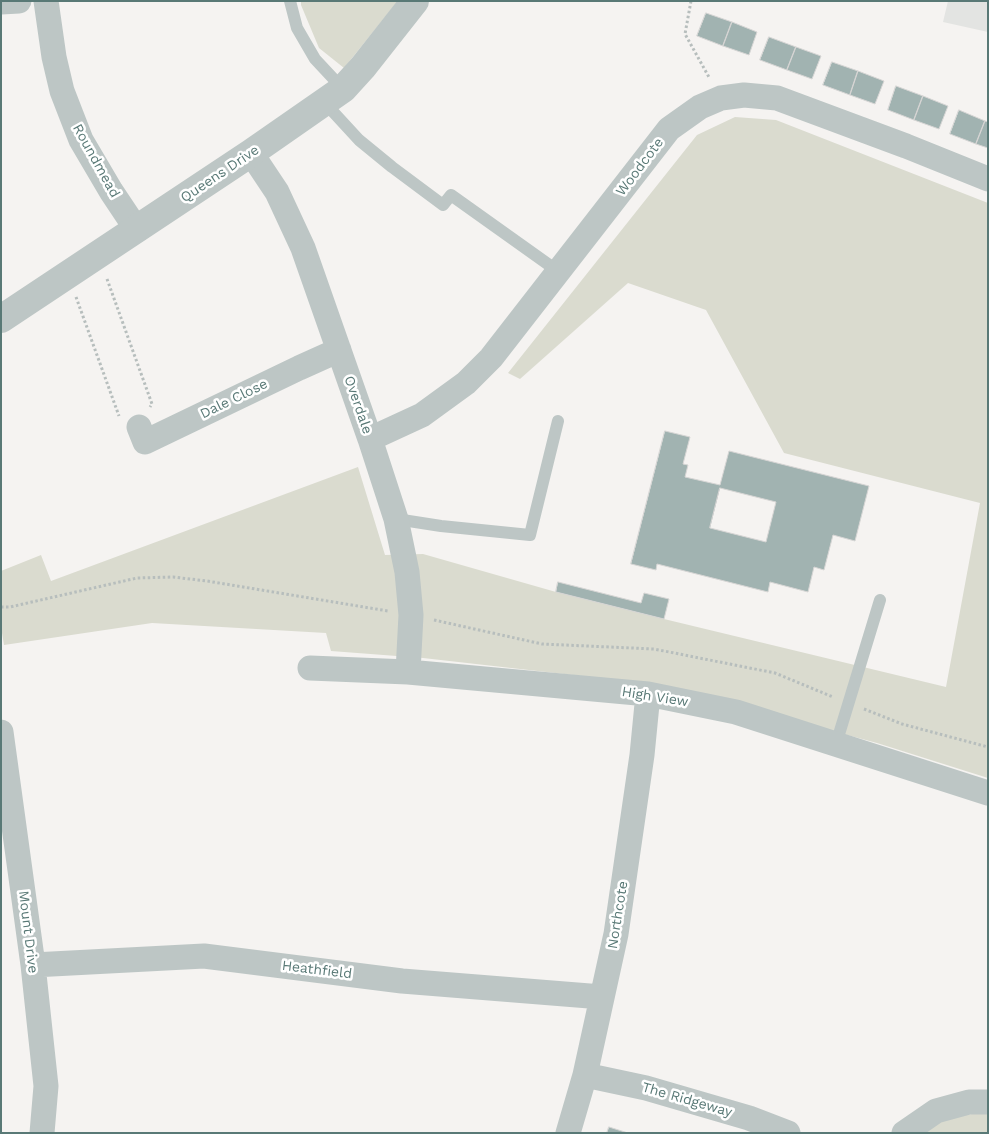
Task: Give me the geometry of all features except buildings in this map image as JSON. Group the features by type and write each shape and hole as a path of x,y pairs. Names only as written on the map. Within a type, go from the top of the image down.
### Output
{"street":[{"path":"1,2 19,1"},
{"name":"Roundmead","path":"46,1 54,57 62,91 81,140 137,230"},
{"name":"Queens Drive","path":"1,319 251,154 333,95 364,67 415,1"},
{"name":"Woodcote","path":"370,439 422,416 466,383 491,358 669,129 700,107 721,98 744,95 777,98 988,179"},
{"name":"Overdale","path":"251,154 277,192 303,248 396,519 407,572 411,615 408,672"},
{"name":"Dale Close","path":"139,427 145,442 339,350"},
{"name":"High View","path":"310,668 408,672 648,694 736,712 988,793"},
{"name":"Northcote","path":"568,1133 585,1075 616,934 642,756 648,694"},
{"name":"Mount Drive","path":"1,732 33,965 46,1086 42,1133"},
{"name":"Heathfield","path":"33,965 204,956 402,981 602,997"},
{"name":"The Ridgeway","path":"585,1075 646,1088 749,1118 788,1133"},
{"path":"904,1133 936,1111 969,1102 988,1102"}],"lane":[{"path":"290,1 298,28 359,140 443,205 451,195 559,272"},
{"path":"396,519 441,526 530,535 558,421"},
{"path":"836,744 880,600"}],"path":[{"path":"691,1 685,34 721,98"},
{"path":"68,275 118,416 139,427 152,404 98,255"},
{"path":"1,607 10,607 137,578 173,578 207,581 411,615 542,644 654,649 774,673 902,724 988,747"}],"shaded area":[{"path":"301,1 398,1 344,68 319,48"},
{"path":"948,1 988,1 988,32 943,22"},
{"path":"735,117 776,120 988,203 988,778 877,743 661,685 423,658 331,651 326,633 152,623 4,645 1,627 1,571 41,555 51,581 358,467 385,555 423,554 556,592 946,687 980,503 784,453 706,310 628,283 520,379 508,373 697,135"},
{"path":"988,1111 988,1133 918,1133 934,1121"}]}
